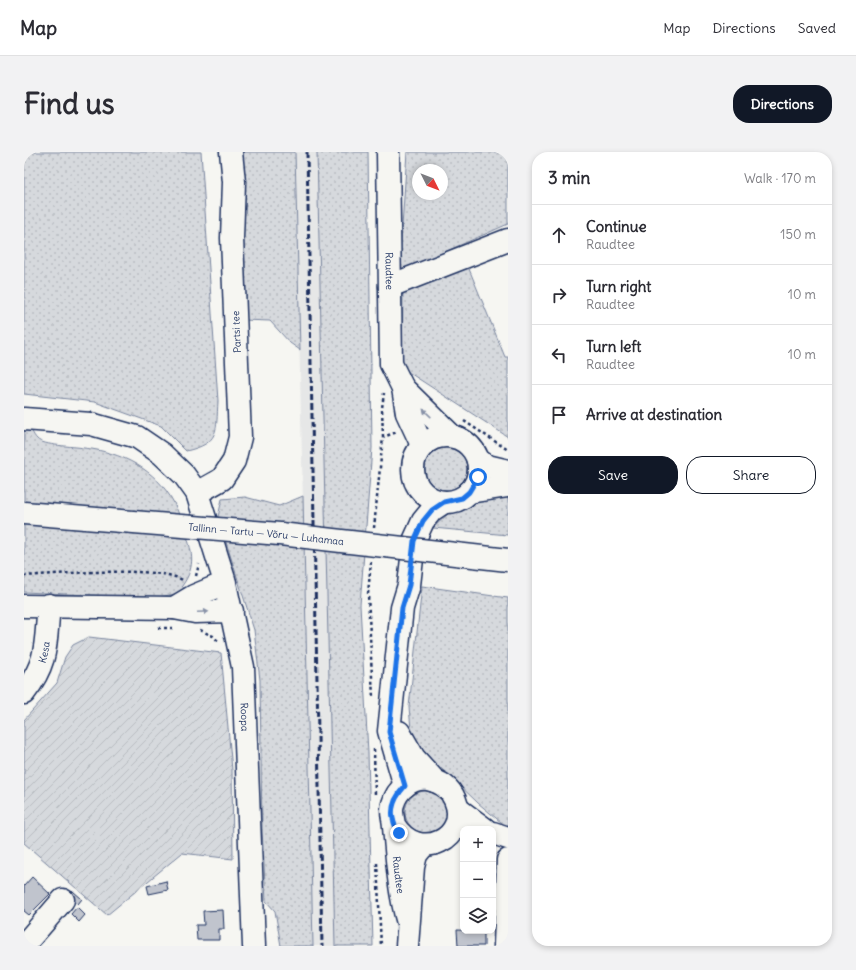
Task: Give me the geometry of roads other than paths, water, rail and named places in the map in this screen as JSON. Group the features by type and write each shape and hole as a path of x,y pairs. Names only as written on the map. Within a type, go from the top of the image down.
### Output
{"main road":[{"name":"Partsi tee","path":"197,493 222,479 234,461 240,437 232,238 234,182 231,152"},
{"name":"Raudtee","path":"388,152 391,364 403,388 407,413 422,445"},
{"path":"390,286 508,240"},
{"name":"Raudtee","path":"403,388 452,436 468,444 478,460"},
{"name":"Roopa","path":"24,419 91,424 137,437 162,454 184,475 197,493 225,583 243,667 254,946"},
{"path":"452,436 441,436 431,439 422,445 416,454 412,464 413,475 417,485 424,494 433,500 444,502 453,501 469,492 508,486"},
{"path":"478,460 487,466 508,471"},
{"path":"469,492 478,477 478,460"},
{"path":"402,608 398,591 402,538 412,514 417,485"},
{"path":"435,781 425,779 414,781 405,786 389,732 402,608 409,585 414,541 423,521 432,510 444,502"},
{"name":"Tallinn — Tartu — Võru — Luhamaa","path":"24,514 280,534 508,560"},
{"path":"174,608 190,590 225,583"},
{"path":"24,606 49,605 174,608 195,612 232,611"},
{"name":"Kesa","path":"24,693 36,677 45,655 49,605"},
{"path":"391,721 414,758 435,781 451,792 458,809 481,826"},
{"name":"Raudtee","path":"405,786 397,794 393,804 392,815 398,882 408,923"},
{"name":"Raudtee","path":"407,946 412,867 416,855 431,844 447,836 454,828 458,809"},
{"path":"394,825 406,840 431,844 460,841"},
{"path":"496,834 508,839"},
{"path":"496,841 508,839"},
{"path":"505,946 508,860"},
{"path":"24,945 64,900"}],"railway":[{"path":"307,152 322,946"}]}
